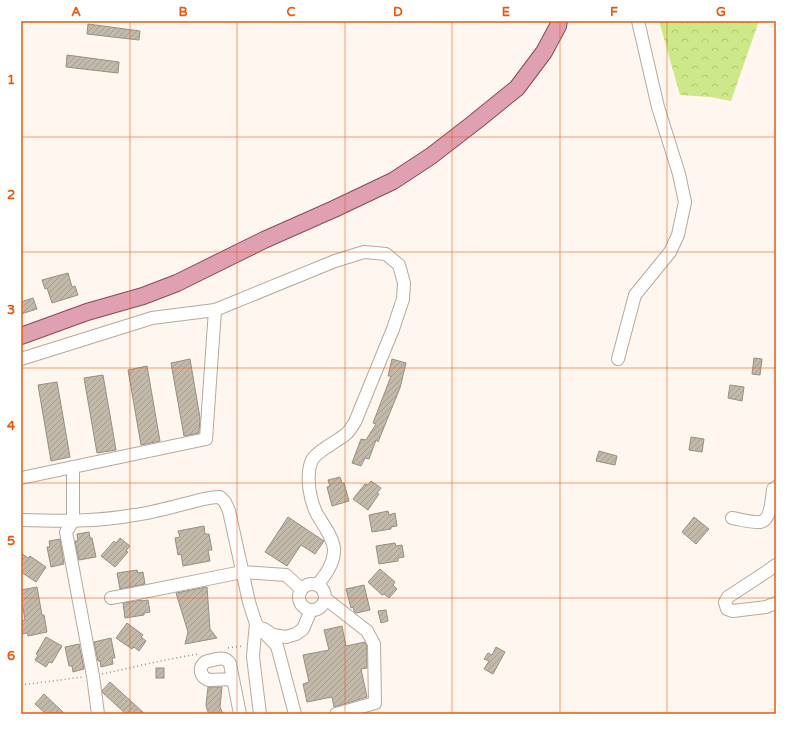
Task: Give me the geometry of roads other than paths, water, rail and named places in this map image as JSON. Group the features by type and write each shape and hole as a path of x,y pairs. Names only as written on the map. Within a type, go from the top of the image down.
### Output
{"main road":[{"path":"21,336 87,312 143,296 177,282 393,181 431,156 516,88 544,52 558,26 559,21"}],"street":[{"path":"618,359 635,295 670,252 678,235 685,202 679,174 658,107 638,21"},
{"path":"21,359 152,318 215,310 335,261 364,252 386,254 399,265 404,283 403,298 393,329 355,422 346,434 325,448 313,459 309,470 310,495 317,515 330,535 334,551 331,566 318,584"},
{"path":"21,478 206,439 215,310"},
{"path":"73,467 73,521 66,532 93,676 98,714"},
{"path":"732,518 756,522 763,521 768,516 773,489 776,487"},
{"path":"21,520 73,521 133,516 210,497 220,497 225,502 229,511 249,602 256,624 253,657 260,714"},
{"path":"776,564 728,597 725,602 727,609 733,611 766,607 776,603"},
{"path":"111,598 242,572 286,575 301,589"},
{"path":"309,584 318,584 325,591 326,600 317,610 306,609 300,602 299,598 301,589 309,584"},
{"path":"326,600 367,631 374,644 375,703 336,714"},
{"path":"256,624 273,635 286,637 296,634 303,629 311,610"},
{"path":"256,624 277,646 295,714"},
{"path":"233,679 240,714"}]}
